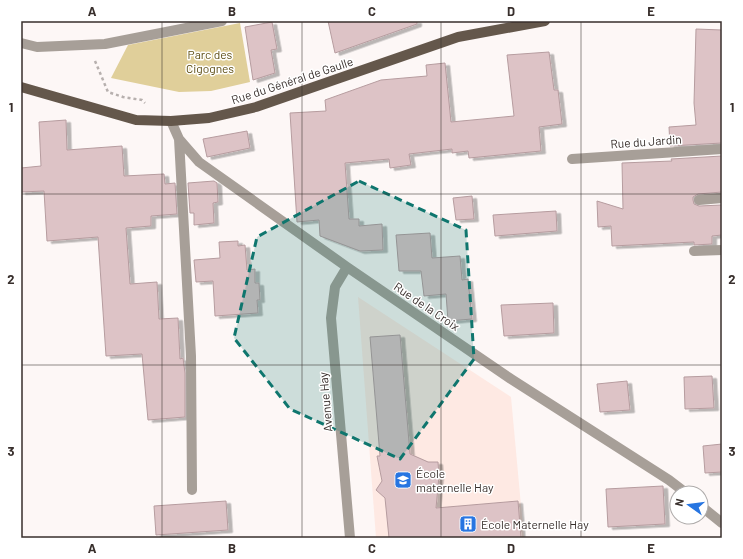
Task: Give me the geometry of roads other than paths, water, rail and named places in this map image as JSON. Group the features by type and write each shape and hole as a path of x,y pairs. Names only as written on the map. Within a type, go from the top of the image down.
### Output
{"main road":[{"name":"Rue du Général de Gaulle","path":"21,87 136,120 171,121 226,115 256,108 458,37 545,21"}],"street":[{"path":"21,43 37,47 105,44 222,21"},
{"name":"Rue de la Croix","path":"171,121 179,139 200,162 346,267 511,379 676,485"},
{"path":"179,139 191,356 192,490"},
{"name":"Rue du Jardin","path":"572,159 722,149"},
{"path":"699,200 722,198"},
{"path":"694,251 722,250"},
{"name":"Avenue Hay","path":"346,267 335,287 331,318 350,538"},
{"path":"709,512 722,523"}],"place":[{"name":"École maternelle Hay","path":"403,480"},
{"name":"École Maternelle Hay","path":"468,524"}],"park label":[{"name":"Parc des Cigognes","path":"210,61"}]}
